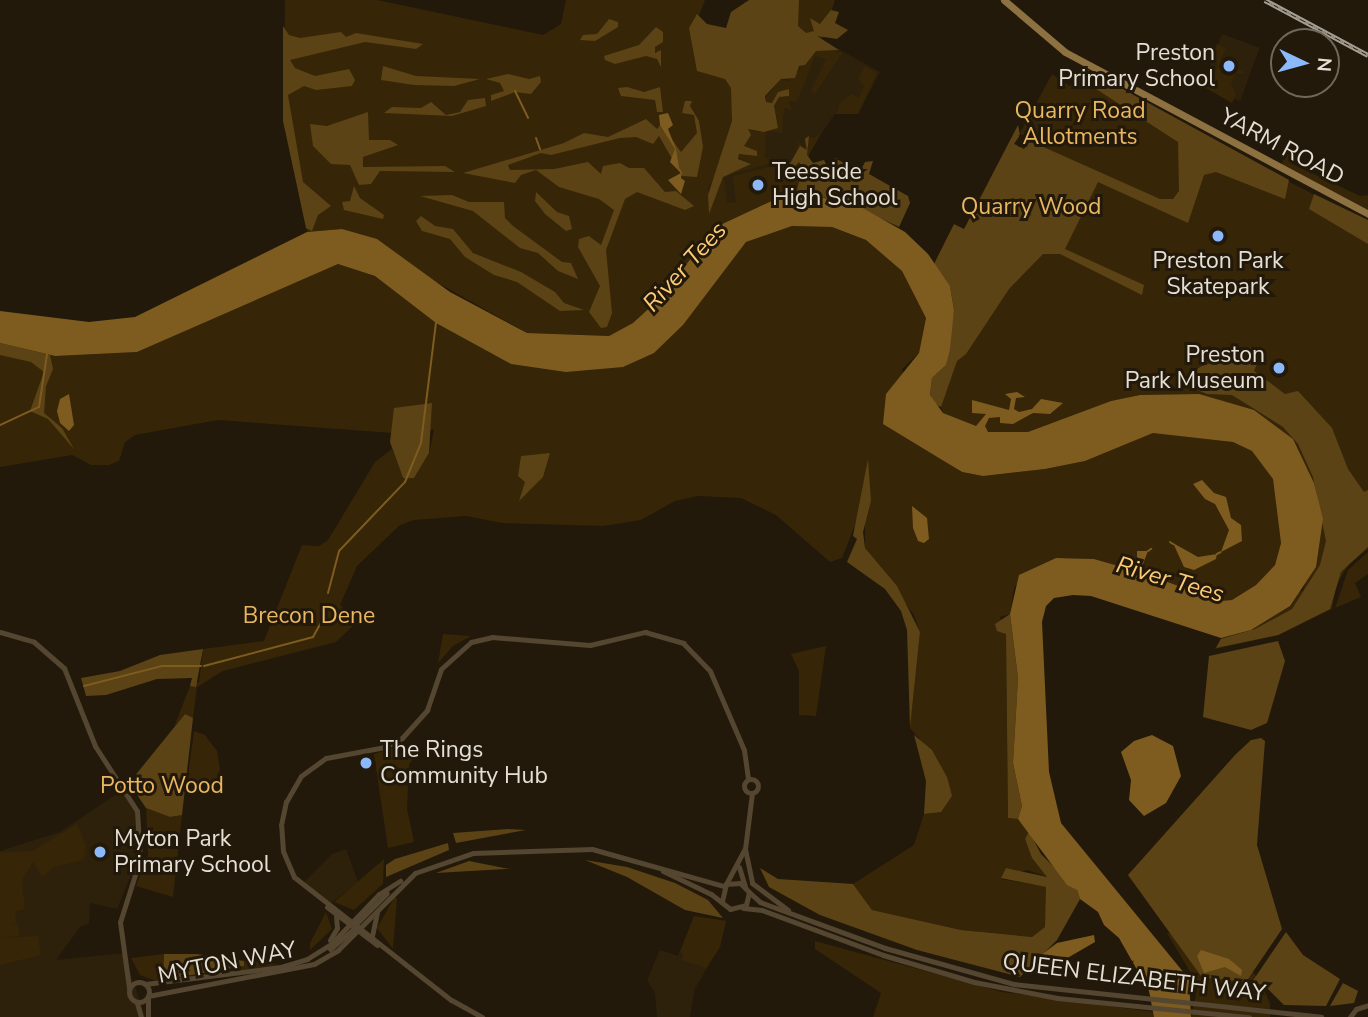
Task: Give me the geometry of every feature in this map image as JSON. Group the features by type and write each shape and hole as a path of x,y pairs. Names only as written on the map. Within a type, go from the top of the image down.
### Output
{"main road":[{"name":"YARM ROAD","path":"1004,0 1065,52 1368,214"}],"street":[{"path":"0,632 34,642 64,668 95,747 134,801 142,845 121,912 129,996 137,1003 141,1017"},
{"path":"383,948 372,936 335,914 294,877 283,851 281,825 291,790 301,776 326,758 385,747 402,738 422,719 449,657 478,639 590,645 645,632 676,640 698,656 714,679 744,750 748,779 744,789 752,793"},
{"path":"722,902 725,885 739,867 745,849 752,793 758,784 748,779"},
{"name":"MYTON WAY","path":"137,1003 148,997 294,970 324,959 384,890 436,862 461,855 558,847 610,853 747,889"},
{"path":"745,849 752,883 793,914"},
{"path":"739,867 747,889 743,908"},
{"name":"MYTON WAY","path":"659,868 722,902"},
{"name":"MYTON WAY","path":"143,983 281,967 316,954 355,926 404,880"},
{"path":"355,926 397,887"},
{"name":"QUEEN ELIZABETH WAY","path":"747,889 760,902 885,948 976,975 1135,999 1321,1017"},
{"path":"372,936 373,917 386,898"},
{"path":"319,899 345,916 364,937 383,948 455,1003 482,1017"},
{"name":"QUEEN ELIZABETH WAY","path":"722,902 730,909 762,910 964,980 1057,998 1249,1017"},
{"path":"316,954 336,933 335,914"},
{"path":"127,966 143,983 148,997 148,1017"},
{"path":"129,988 143,983"},
{"path":"1349,1016 1368,1005"}],"shaded area":[{"name":"Preston Primary School","path":"1222,34 1260,48 1240,101 1203,88"},
{"name":"Teesside High School","path":"813,35 880,72 858,114 835,114 815,142 809,155 805,196 776,199 691,256 633,323 609,336 705,200 708,189"},
{"path":"124,789 139,819 138,858 117,909 90,903 89,923 80,927 56,960 124,953 145,1017 0,1017 0,851 60,832"},
{"path":"346,849 358,882 331,903 303,883 332,854"},
{"path":"694,916 726,921 720,947 695,988 690,1017 657,1017 655,993 647,980 660,950 678,956"}],"green space":[{"path":"285,0 377,0 543,35 561,24 566,0 705,0 697,21 731,37 753,0 835,0 822,39 798,35 708,189 709,214 723,177 751,164 737,157 744,152 753,156 744,146 748,129 759,132 778,125 774,107 779,97 787,97 789,89 778,92 772,103 766,102 766,96 781,79 789,81 818,49 843,52 815,94 811,90 826,60 815,55 797,102 789,101 792,110 784,108 782,133 766,131 765,158 778,161 724,178 727,203 736,202 733,176 793,161 799,141 805,151 805,136 813,138 822,132 809,155 805,196 776,199 716,227 657,301 633,323 609,336 527,333 342,229 307,232 284,115"},
{"path":"749,0 799,0 798,26 806,33 814,31 810,18 820,24 831,10 839,12 835,23 848,30 837,39 817,36 839,50 816,51 805,65 799,66 795,78 781,79 765,96 766,102 772,103 778,92 789,89 789,96 779,97 774,106 778,128 764,132 748,129 751,135 744,146 757,151 757,156 739,154 738,159 751,164 723,177 709,214 708,195 732,121 731,88 725,79 697,71 689,28 697,14 707,24 726,28 731,12"},
{"path":"609,19 618,22 618,27 595,41 580,40 583,35 597,34"},
{"path":"283,26 289,35 300,38 341,32 346,37 356,33 423,44 416,49 365,42 290,60 295,68 315,76 349,69 355,80 352,86 316,90 304,86 288,95 303,182 331,206 318,215 312,231 306,228 283,121"},
{"path":"656,27 663,32 663,42 655,47 655,53 661,50 661,67 657,59 646,56 615,64 605,60 604,56 639,45"},
{"path":"1217,44 1226,48 1221,59 1247,74 1236,73 1231,84 1236,94 1232,103 1199,84 1202,76 1211,80 1218,65 1209,60"},
{"path":"383,66 416,76 480,79 454,86 414,85 381,80"},
{"path":"865,66 877,73 858,114 836,114 840,103 851,94 859,97 864,86 858,78"},
{"name":"Quarry Wood","path":"1088,70 1289,180 1285,199 1216,172 1204,175 1188,223 1098,182 1065,249 1144,285 1142,295 1060,254 1043,254 1009,289 966,354 957,361 941,407 934,404 930,395 932,378 946,365 954,310 950,286 934,264 954,224 964,229 1018,125 1020,135 1014,144 1024,149 1030,141 1160,199 1173,199 1179,191 1178,142 1079,78"},
{"path":"508,74 529,79 540,76 541,82 531,94 515,92 491,101 491,95 504,91 500,83 486,79"},
{"name":"Quarry Road Allotments","path":"1052,74 1070,86 1079,78 1178,141 1182,127 1368,222 1368,549 1349,564 1336,585 1332,609 1279,635 1215,649 1221,638 1303,590 1323,519 1314,483 1293,439 1199,394 1140,395 1111,401 1028,432 988,432 943,413 934,387 1013,143 1024,149 1030,142 1020,133"},
{"path":"627,87 644,92 660,87 663,112 657,112 655,100 621,96 618,88"},
{"path":"485,98 486,106 452,116 384,113 392,107 421,108 431,102 446,115 460,112 468,100"},
{"path":"685,101 692,101 690,106 699,121 703,147 697,177 682,176 659,136 653,144 636,137 620,138 551,155 541,153 508,165 510,170 554,169 588,162 601,174 603,166 620,163 629,168 644,168 665,192 676,191 694,206 685,210 637,192 625,199 606,250 612,313 607,327 601,328 589,312 600,286 578,247 579,239 589,236 601,245 614,210 599,199 559,187 536,170 521,175 515,183 463,173 564,143 584,133 608,137 646,119 657,129 661,124 681,152 697,133 694,115 682,113"},
{"path":"368,112 369,140 390,140 398,145 363,157 363,167 445,166 455,172 380,171 371,184 359,185 350,165 331,164 313,146 310,124 327,126"},
{"path":"809,136 807,155 813,163 824,160 830,172 835,158 860,172 865,162 873,161 869,174 908,196 910,203 899,227 837,198 795,197 803,167 799,162 791,171 788,167 800,146 807,150 805,139"},
{"path":"1290,146 1296,149 1291,163 1360,196 1368,195 1368,211 1281,165"},
{"path":"354,186 360,198 384,215 383,219 344,210 342,202 350,201"},
{"path":"536,192 557,212 569,216 572,229 566,231 545,214 535,201"},
{"path":"1314,194 1368,220 1368,244 1309,209"},
{"path":"452,195 469,202 504,202 505,218 562,262 571,263 578,279 558,271 538,253 520,248 473,211 420,196"},
{"path":"421,216 435,226 453,229 473,253 521,272 555,292 564,303 584,310 560,311 517,282 494,275 465,257 450,239 422,231 416,221"},
{"path":"792,226 832,227 866,240 902,271 926,318 919,353 902,369 926,449 961,472 983,476 1045,469 1085,461 1153,433 1177,433 1233,442 1252,451 1273,479 1281,543 1275,565 1256,585 1232,600 1220,601 1140,572 1145,558 1122,567 1094,559 1056,558 1026,572 1014,588 1010,614 1000,617 1006,634 1008,818 1018,819 1029,831 1025,839 1032,858 1048,877 1027,870 1001,879 1047,887 1045,927 1032,937 961,930 872,910 853,884 914,845 924,814 941,812 935,757 910,728 920,632 914,615 865,548 865,521 859,515 842,558 830,562 776,515 741,498 698,496 675,501 641,520 603,526 502,523 466,516 414,520 400,525 357,566 340,605 358,621 336,642 223,671 197,687 193,718 185,714 174,727 190,686 199,682 203,649 264,641 302,545 319,546 328,540 375,462 392,449 403,478 414,478 429,453 434,430 393,428 392,433 218,420 135,435 125,442 119,461 109,465 91,465 72,455 0,467 0,343 55,356 137,352 338,264 375,276 436,323 511,364 654,353 683,325 746,242"},
{"path":"0,343 50,355 53,369 46,386 44,413 62,428 74,449 48,419 30,411 44,372 31,362 0,355"},
{"path":"1250,347 1263,350 1254,371 1285,394 1298,391 1332,428 1348,469 1364,492 1368,490 1368,547 1341,572 1330,609 1278,635 1216,648 1221,639 1255,629 1292,609 1320,565 1326,541 1313,477 1298,444 1283,427 1232,395 1207,394 1185,385 1188,376 1200,367 1216,361 1245,363"},
{"path":"432,403 429,453 414,478 403,478 390,442 394,408"},
{"path":"550,453 543,477 519,501 525,482 518,476 521,456"},
{"path":"868,459 871,501 863,532 865,548 897,586 920,632 910,728 907,630 901,611 885,589 847,562 857,539 853,536"},
{"path":"1368,552 1368,574 1355,583 1361,597 1335,608 1348,570"},
{"path":"1010,614 1018,678 1013,763 1022,806 1018,819 1008,818 1006,634 997,631 995,624"},
{"path":"443,634 471,636 453,646 438,663"},
{"path":"1278,641 1285,661 1267,723 1251,730 1203,717 1209,656"},
{"path":"826,646 816,716 799,715 799,671 791,654"},
{"name":"Brecon Dene","path":"203,649 196,687 190,686 192,678 157,679 106,695 86,696 81,678 120,671 160,655"},
{"name":"Potto Wood","path":"185,714 193,718 182,815 170,817 146,808 129,783"},
{"path":"194,731 205,735 217,751 220,769 215,786 187,783"},
{"path":"914,735 932,750 947,777 952,796 941,812 924,814 926,781"},
{"path":"1261,738 1265,741 1257,845 1282,929 1246,982 1207,978 1201,976 1128,875 1235,755 1251,740"},
{"path":"405,744 415,757 409,764 407,808 414,842 388,848 374,754"},
{"path":"146,808 170,817 182,815 173,897 136,886 148,855"},
{"path":"77,824 86,845 84,860 54,867 42,877 33,862 22,880 25,909 15,911 16,923 10,924 18,924 19,936 1,938 38,936 41,955 0,965 0,852 33,851"},
{"path":"526,830 456,843 453,833"},
{"path":"1029,831 1041,854 1077,890 1080,899 1057,940 1020,977 917,950 820,915 769,887 760,868 778,879 853,884 872,910 961,930 1032,937 1045,927 1046,887 1001,878 1006,868 1047,877 1032,858 1025,839"},
{"path":"448,843 449,850 386,877 386,865 395,859"},
{"path":"384,859 383,884 354,910 334,902"},
{"path":"585,860 627,867 675,883 708,900 723,918 685,910 627,877"},
{"path":"469,861 508,869 436,873"},
{"path":"394,898 397,898 393,949 377,928"},
{"path":"326,912 332,929 310,950 310,943"},
{"path":"694,916 726,921 720,947 706,968 681,960 684,954 680,952"},
{"path":"1286,932 1303,955 1340,979 1326,1006 1284,1005 1265,986 1252,982"},
{"path":"1167,933 1218,935 1259,979 1270,1003 1270,1017 1191,1017 1198,985"},
{"path":"815,941 1002,992 1154,1012 1154,1017 873,1017 881,993 815,949"},
{"path":"164,954 163,979 240,970 244,961 280,965 163,980 153,980 140,975 131,958"},
{"path":"164,954 197,954 244,961 244,966 163,980"},
{"path":"1343,983 1358,991 1354,1003 1330,1006"}],"water":[{"path":"668,113 673,125 668,129 676,149 682,172 681,178 685,181 681,194 668,180 681,173 670,162 675,149 660,125 659,115"},
{"name":"River Tees","path":"809,196 852,202 905,232 928,254 950,286 954,310 950,349 946,365 932,378 930,395 943,413 976,426 986,414 972,413 972,400 1009,410 1011,399 1005,394 1017,392 1025,397 1016,398 1014,409 1019,412 1032,409 1041,399 1063,403 1050,414 1033,413 1013,424 1000,423 1000,417 989,418 985,426 988,432 1028,432 1111,401 1140,395 1199,394 1254,410 1293,439 1314,483 1323,519 1316,567 1290,606 1251,630 1221,638 1091,596 1073,595 1054,598 1046,606 1042,622 1049,772 1061,823 1189,979 1191,1017 1154,1017 1149,991 1119,938 1104,925 1098,912 1080,899 1077,890 1067,885 1018,819 1022,806 1013,763 1018,678 1010,614 1019,575 1056,558 1094,559 1122,567 1137,561 1137,551 1148,551 1140,572 1220,601 1232,600 1256,585 1275,565 1281,543 1273,479 1252,451 1233,442 1153,433 1085,461 983,476 962,472 883,424 886,394 919,353 926,318 902,271 866,240 832,227 792,226 746,242 683,325 654,353 623,367 566,372 511,364 436,323 375,276 338,264 137,352 55,356 0,343 0,311 89,322 135,317 307,232 342,229 377,239 450,292 527,333 609,336 633,323 657,301 716,227 776,199"},
{"path":"69,394 74,425 69,431 60,423 57,411 60,399"},
{"path":"1202,480 1214,493 1226,497 1231,518 1241,525 1242,541 1221,552 1229,530 1215,504 1205,499 1193,484"},
{"path":"912,506 927,518 929,539 924,543 918,541 913,528"},
{"path":"1173,543 1198,557 1217,554 1216,559 1194,570 1184,567"},
{"path":"1152,735 1173,746 1181,776 1166,803 1144,816 1129,800 1131,780 1121,752 1134,741"},
{"path":"1094,935 1095,942 1045,971 1036,970 1041,955 1057,943"},
{"path":"1201,950 1229,959 1242,970 1241,976 1225,967 1204,973 1197,956"}],"waterway":[{"path":"515,91 528,118"},
{"path":"536,138 540,149"},
{"path":"328,593 339,551 405,482 421,443 436,323"},
{"path":"0,425 39,407 47,354"},
{"path":"1217,554 1221,552"},
{"path":"204,666 313,637 326,614"},
{"path":"84,686 162,666 201,666"}],"railway":[{"path":"1265,0 1368,55"}],"place":[{"name":"Preston Primary School","path":"1229,66"},
{"name":"Teesside High School","path":"758,185"},
{"name":"Preston Park Skatepark","path":"1218,236"},
{"name":"Preston Park Museum","path":"1279,368"},
{"name":"The Rings Community Hub","path":"366,763"},
{"name":"Myton Park Primary School","path":"100,852"}]}
